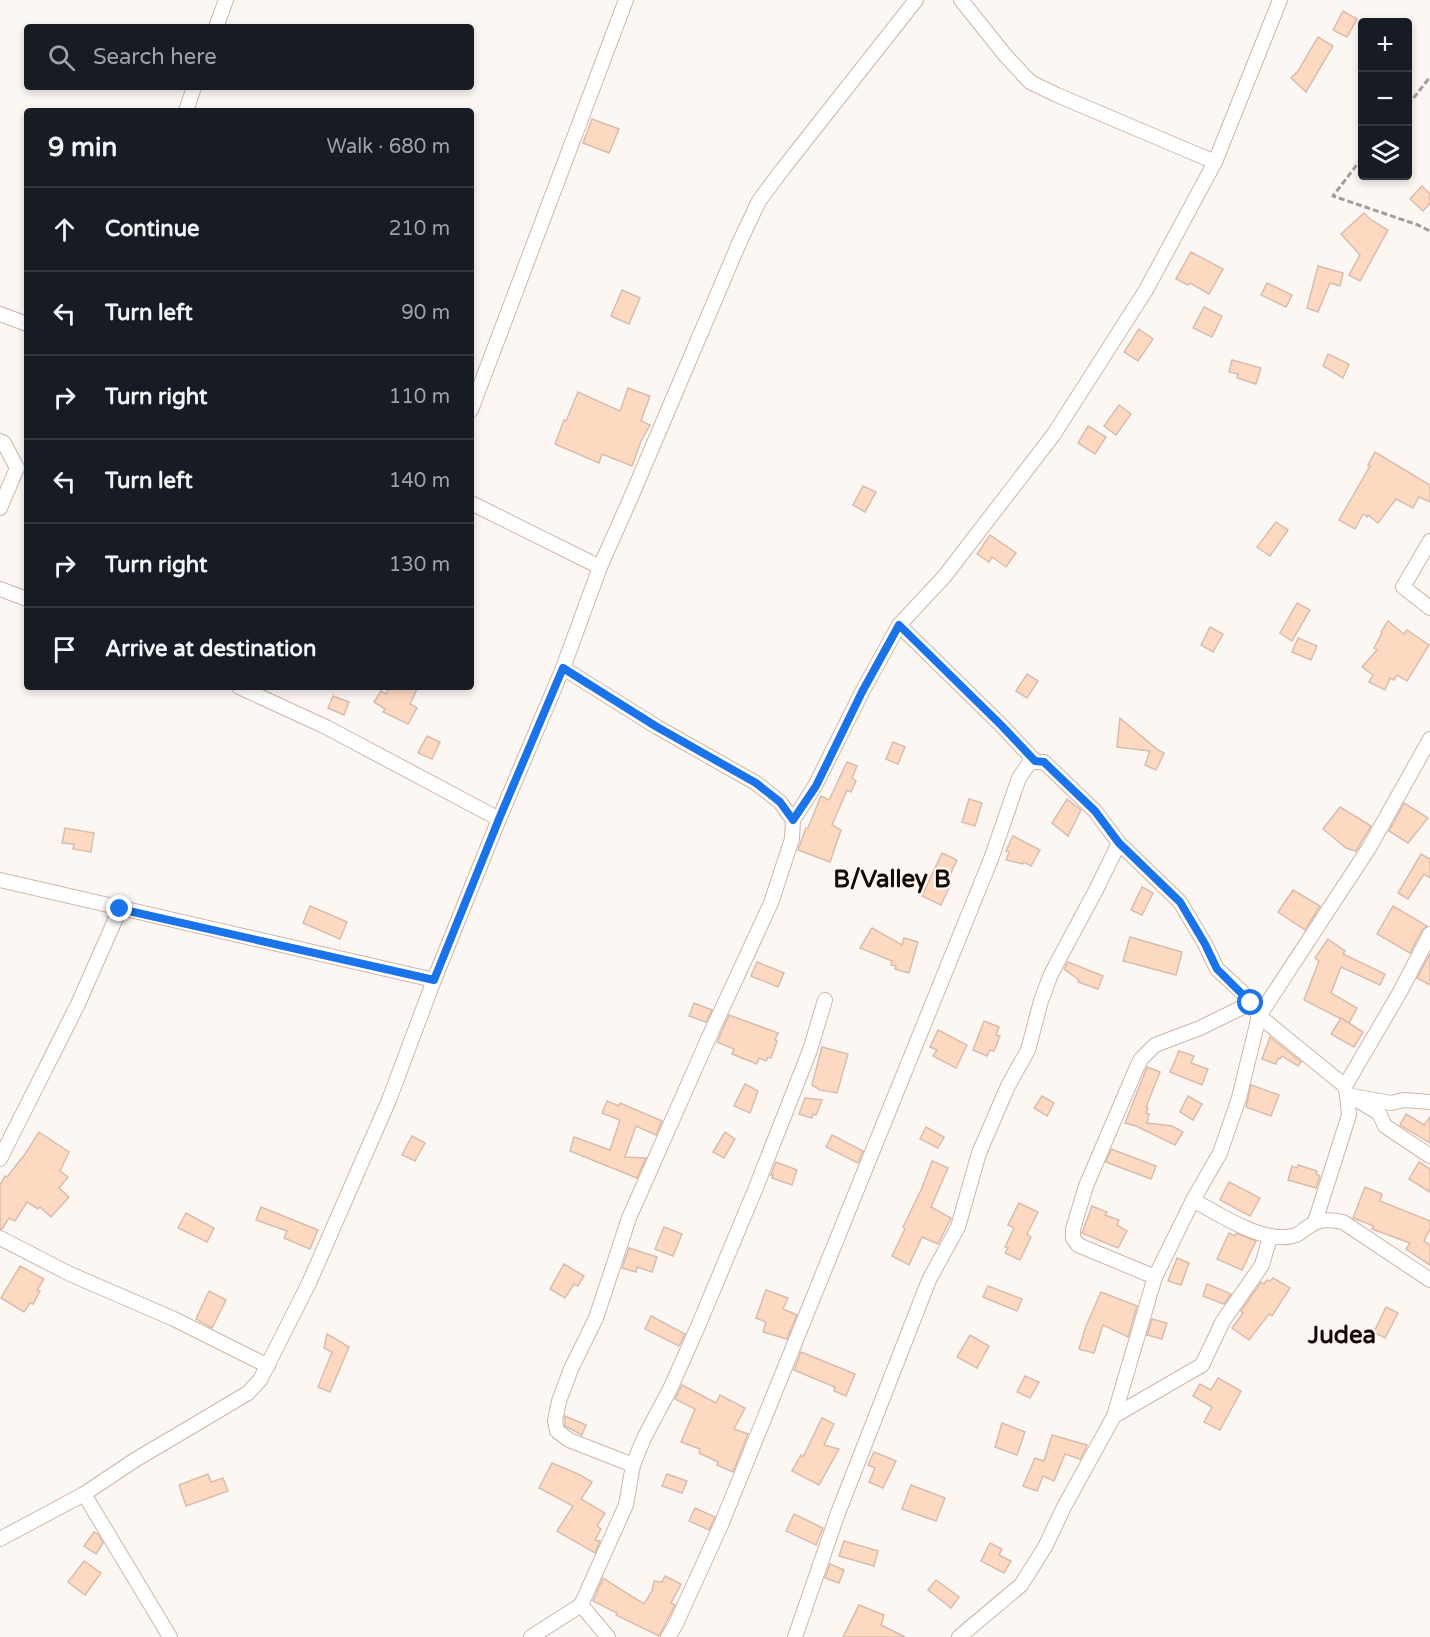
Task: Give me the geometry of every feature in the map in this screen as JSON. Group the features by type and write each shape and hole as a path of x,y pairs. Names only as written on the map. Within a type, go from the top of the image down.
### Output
{"street":[{"path":"217,24 226,0"},
{"path":"474,402 626,0"},
{"path":"0,1539 84,1494 135,1460 248,1393 260,1380 309,1283 389,1100 434,980 563,668 600,567 740,240 759,201 916,0"},
{"path":"961,0 1030,82 1215,162"},
{"path":"633,1465 569,1440 557,1431 555,1420 559,1401 571,1369 596,1318 628,1218 771,903 792,839 793,820 816,786 862,692 899,625 944,577 1054,434 1146,290 1215,162 1280,0"},
{"path":"187,108 193,90"},
{"path":"0,314 24,323"},
{"path":"0,441 17,468 0,508"},
{"path":"474,504 600,567"},
{"path":"1430,542 1403,587 1430,608"},
{"path":"0,588 24,598"},
{"path":"899,625 1035,761"},
{"path":"563,668 657,727 756,783 780,802 793,820"},
{"path":"246,690 326,727 499,819"},
{"path":"959,1637 1021,1585 1045,1547 1064,1507 1114,1416 1155,1277 1192,1200 1220,1153 1239,1098 1259,1016 1369,848 1430,739"},
{"path":"668,1637 721,1525 991,859 1019,778 1030,762 1044,762 1095,811 1119,843 1180,902 1217,969 1251,1003 1259,1016 1346,1090 1379,1113 1385,1126 1430,1156"},
{"path":"795,1637 838,1513 929,1280 958,1227 979,1153 1008,1086 1028,1050 1051,974 1119,843"},
{"path":"0,880 434,980"},
{"path":"0,1160 78,1005 120,909"},
{"path":"1315,1222 1349,1115 1346,1090 1430,934"},
{"path":"531,1637 581,1605 626,1505 633,1465 644,1438 671,1387 755,1190 810,1050 825,1000"},
{"path":"1155,1277 1078,1245 1073,1238 1073,1229 1086,1186 1141,1059 1146,1053 1164,1040 1200,1028 1251,1003"},
{"path":"1346,1090 1391,1103 1404,1100 1430,1102"},
{"path":"1192,1200 1254,1232 1270,1237 1296,1235 1315,1222 1330,1219 1343,1222 1430,1280"},
{"path":"1114,1416 1202,1365 1223,1321 1262,1265 1270,1237"},
{"path":"0,1238 70,1274 174,1319 268,1366"},
{"path":"84,1494 170,1637"},
{"path":"581,1605 608,1637"}],"path":[{"path":"1412,99 1430,77"},
{"path":"1358,163 1333,195 1430,231"}],"building":[{"path":"1343,11 1357,19 1347,37 1333,30"},
{"path":"1318,37 1333,46 1306,92 1291,78 1298,71"},
{"path":"592,119 619,129 609,153 583,143"},
{"path":"1422,186 1430,194 1430,203 1423,211 1410,199"},
{"path":"1364,213 1388,230 1360,281 1349,275 1360,255 1341,234"},
{"path":"1191,252 1223,269 1209,294 1190,283 1188,285 1176,279"},
{"path":"1318,266 1343,273 1340,286 1330,283 1318,312 1307,308"},
{"path":"1267,283 1292,295 1286,307 1261,295"},
{"path":"622,290 640,298 629,324 611,316"},
{"path":"1204,307 1222,316 1212,337 1193,328"},
{"path":"1139,329 1153,339 1138,361 1124,352"},
{"path":"1328,354 1349,364 1343,378 1323,366"},
{"path":"1232,360 1261,368 1256,384 1237,378 1238,374 1229,372"},
{"path":"628,388 650,396 641,421 650,425 641,441 632,466 602,454 599,463 555,444 578,392 620,411"},
{"path":"1119,405 1131,414 1116,435 1104,426"},
{"path":"1088,426 1106,437 1095,454 1078,443"},
{"path":"1375,452 1430,485 1430,502 1419,497 1413,508 1396,499 1378,523 1363,514 1355,529 1339,520 1370,466 1368,465"},
{"path":"863,486 876,492 865,512 853,505"},
{"path":"1276,522 1288,530 1270,556 1257,547"},
{"path":"990,535 1016,553 1006,567 992,557 989,562 977,554"},
{"path":"1297,603 1310,610 1292,641 1280,633"},
{"path":"1388,621 1404,634 1407,630 1429,645 1407,681 1397,675 1394,680 1390,678 1385,690 1369,682 1373,675 1362,667 1377,650 1374,648"},
{"path":"1210,627 1223,634 1213,652 1201,645"},
{"path":"1298,638 1317,646 1311,660 1292,652"},
{"path":"1027,674 1038,681 1027,698 1016,691"},
{"path":"388,690 417,690 410,704 417,708 408,724 383,712 385,709 374,702 381,691 386,694"},
{"path":"333,696 349,702 344,715 328,708"},
{"path":"1120,718 1164,753 1156,770 1145,765 1150,751 1117,747"},
{"path":"427,736 440,742 432,759 418,753"},
{"path":"893,742 905,747 898,764 886,759"},
{"path":"847,762 857,766 852,778 856,781 851,792 847,790 832,825 841,830 830,862 798,850 821,796 829,800"},
{"path":"969,799 982,803 975,826 962,822"},
{"path":"1067,799 1081,810 1068,836 1052,823"},
{"path":"1404,803 1428,818 1408,843 1389,831"},
{"path":"1340,807 1371,826 1356,851 1346,848 1323,829"},
{"path":"65,828 94,833 91,852 73,849 74,844 62,843"},
{"path":"1013,836 1040,850 1031,866 1024,862 1023,864 1006,860 1009,852 1006,851"},
{"path":"942,853 957,860 945,886 949,888 941,905 922,896"},
{"path":"1421,854 1430,859 1430,878 1424,874 1408,899 1398,893"},
{"path":"1142,887 1153,893 1142,915 1131,910"},
{"path":"1293,890 1320,906 1305,930 1278,912"},
{"path":"310,906 347,922 340,939 303,923"},
{"path":"1393,906 1427,926 1422,930 1410,953 1377,934"},
{"path":"872,928 902,945 904,938 918,942 909,973 895,969 896,966 891,965 892,961 860,948"},
{"path":"1130,937 1182,952 1176,975 1123,961"},
{"path":"1328,939 1345,951 1343,954 1385,974 1380,985 1341,967 1331,993 1357,1008 1349,1023 1304,1000 1319,961 1315,958"},
{"path":"1430,954 1430,985 1417,978"},
{"path":"757,962 784,973 778,987 751,976"},
{"path":"1068,962 1103,976 1098,989 1078,982 1079,980 1064,969"},
{"path":"694,1003 712,1010 706,1022 689,1016"},
{"path":"729,1015 778,1033 771,1058 768,1057 766,1061 759,1058 757,1064 732,1054 734,1049 717,1042"},
{"path":"1341,1018 1363,1032 1354,1047 1331,1034"},
{"path":"984,1021 999,1027 996,1035 1000,1036 994,1051 990,1050 987,1056 973,1050"},
{"path":"938,1030 967,1045 956,1068 933,1056 937,1050 930,1047"},
{"path":"1270,1037 1301,1062 1298,1066 1282,1056 1278,1058 1276,1064 1262,1059"},
{"path":"822,1047 848,1054 837,1093 820,1090 812,1085"},
{"path":"1179,1051 1194,1056 1191,1063 1208,1069 1202,1085 1170,1072"},
{"path":"1147,1067 1160,1072 1146,1107 1148,1108 1146,1113 1149,1114 1147,1123 1172,1126 1183,1132 1175,1145 1125,1123"},
{"path":"745,1084 758,1091 750,1113 734,1106"},
{"path":"1251,1085 1279,1095 1271,1116 1246,1107"},
{"path":"1042,1096 1054,1103 1047,1116 1034,1108"},
{"path":"1188,1096 1202,1104 1193,1120 1180,1112"},
{"path":"805,1098 822,1100 816,1115 813,1114 812,1118 799,1114"},
{"path":"607,1101 619,1106 620,1103 662,1121 656,1135 636,1126 625,1157 646,1158 637,1178 570,1151 574,1137 610,1150 620,1120 602,1113"},
{"path":"1406,1114 1424,1125 1430,1117 1430,1143 1400,1125"},
{"path":"926,1127 944,1137 938,1148 920,1139"},
{"path":"39,1132 69,1152 60,1171 68,1177 59,1188 69,1197 51,1217 40,1207 38,1209 27,1202 15,1221 9,1218 0,1229 0,1185"},
{"path":"725,1132 735,1139 724,1158 713,1152"},
{"path":"832,1135 863,1151 858,1163 826,1147"},
{"path":"412,1136 425,1143 415,1161 402,1155"},
{"path":"1111,1149 1156,1166 1151,1179 1106,1162"},
{"path":"932,1161 948,1168 931,1207 951,1218 938,1244 922,1237 909,1265 892,1256"},
{"path":"776,1162 797,1170 792,1185 772,1178"},
{"path":"1419,1162 1430,1169 1430,1192 1409,1179"},
{"path":"1298,1165 1317,1171 1316,1174 1320,1176 1316,1188 1288,1180 1292,1166 1297,1168"},
{"path":"1229,1182 1260,1198 1250,1216 1220,1200"},
{"path":"1365,1187 1382,1194 1380,1201 1430,1221 1430,1229 1424,1241 1430,1245 1430,1265 1406,1249 1410,1243 1372,1229 1374,1226 1353,1218"},
{"path":"1019,1203 1038,1212 1027,1234 1031,1237 1020,1260 1005,1253 1008,1248 1005,1247 1014,1228 1008,1225"},
{"path":"1092,1206 1107,1212 1105,1215 1119,1220 1117,1225 1127,1231 1118,1248 1082,1233"},
{"path":"261,1207 318,1230 310,1249 284,1238 287,1231 256,1220"},
{"path":"186,1213 214,1228 207,1242 178,1228"},
{"path":"664,1227 682,1234 673,1256 655,1249"},
{"path":"1229,1233 1235,1236 1236,1233 1256,1241 1242,1270 1217,1259"},
{"path":"629,1248 657,1257 652,1272 637,1267 636,1272 622,1268"},
{"path":"1177,1258 1189,1263 1181,1285 1168,1281"},
{"path":"564,1264 584,1276 578,1286 574,1284 565,1298 550,1289"},
{"path":"20,1266 44,1279 37,1290 40,1291 33,1304 30,1303 24,1312 1,1298"},
{"path":"1273,1278 1290,1288 1272,1316 1269,1314 1249,1340 1232,1328 1261,1282 1264,1284"},
{"path":"1207,1284 1231,1294 1224,1304 1203,1296"},
{"path":"988,1286 1022,1299 1017,1311 983,1297"},
{"path":"766,1290 788,1298 783,1309 797,1315 787,1339 763,1332 766,1322 756,1318"},
{"path":"209,1291 226,1300 212,1328 196,1319"},
{"path":"1101,1292 1137,1306 1128,1337 1103,1325 1094,1353 1079,1349"},
{"path":"1386,1307 1398,1313 1385,1338 1374,1332"},
{"path":"651,1316 685,1334 679,1346 645,1329"},
{"path":"1152,1319 1167,1323 1162,1339 1147,1335"},
{"path":"327,1334 349,1347 330,1392 318,1387 332,1352 324,1348"},
{"path":"970,1335 989,1346 977,1368 957,1357"},
{"path":"801,1352 855,1374 846,1396 834,1391 835,1387 794,1370"},
{"path":"1025,1376 1039,1382 1030,1398 1017,1392"},
{"path":"1218,1378 1241,1391 1220,1430 1204,1422 1212,1407 1193,1396 1200,1384 1211,1390"},
{"path":"682,1385 716,1403 720,1395 745,1408 734,1429 748,1434 733,1472 699,1453 700,1449 681,1442 695,1409 675,1399"},
{"path":"565,1416 586,1425 582,1435 565,1426"},
{"path":"822,1418 834,1424 824,1445 839,1449 819,1485 792,1471 801,1455 803,1457"},
{"path":"1002,1423 1025,1432 1017,1455 995,1447"},
{"path":"1052,1435 1087,1445 1086,1448 1080,1459 1065,1454 1054,1481 1043,1476 1037,1491 1023,1486 1035,1458 1044,1461"},
{"path":"874,1452 896,1461 883,1488 869,1482 875,1468 868,1465"},
{"path":"552,1463 592,1482 581,1499 605,1513 597,1526 601,1529 595,1540 600,1541 595,1553 557,1531 573,1506 539,1488"},
{"path":"208,1474 211,1482 223,1478 228,1491 186,1506 179,1485"},
{"path":"667,1474 687,1481 682,1493 662,1486"},
{"path":"911,1485 945,1498 936,1521 902,1509"},
{"path":"695,1508 715,1517 709,1530 689,1521"},
{"path":"794,1514 823,1528 816,1545 786,1531"},
{"path":"94,1532 98,1534 103,1543 96,1554 84,1546"},
{"path":"844,1541 878,1551 874,1566 839,1556"},
{"path":"990,1543 1002,1549 999,1555 1011,1561 1004,1573 981,1561"},
{"path":"84,1561 101,1573 85,1595 68,1582"},
{"path":"830,1564 844,1570 839,1583 825,1578"},
{"path":"665,1576 681,1584 671,1603 675,1605 659,1636 593,1601 603,1578 644,1604 652,1591 654,1581 662,1582"},
{"path":"936,1580 959,1597 951,1608 928,1590"},
{"path":"859,1605 884,1615 881,1625 905,1637 843,1637"}],"district":[{"name":"B/Valley B","path":"892,879"},
{"name":"Judea","path":"1342,1335"}],"route":[{"path":"120,909 434,980 563,668 657,727 756,783 780,802 793,820 816,786 862,692 899,625 1035,761 1044,762 1095,811 1119,843 1180,902 1217,969 1251,1003"}]}
